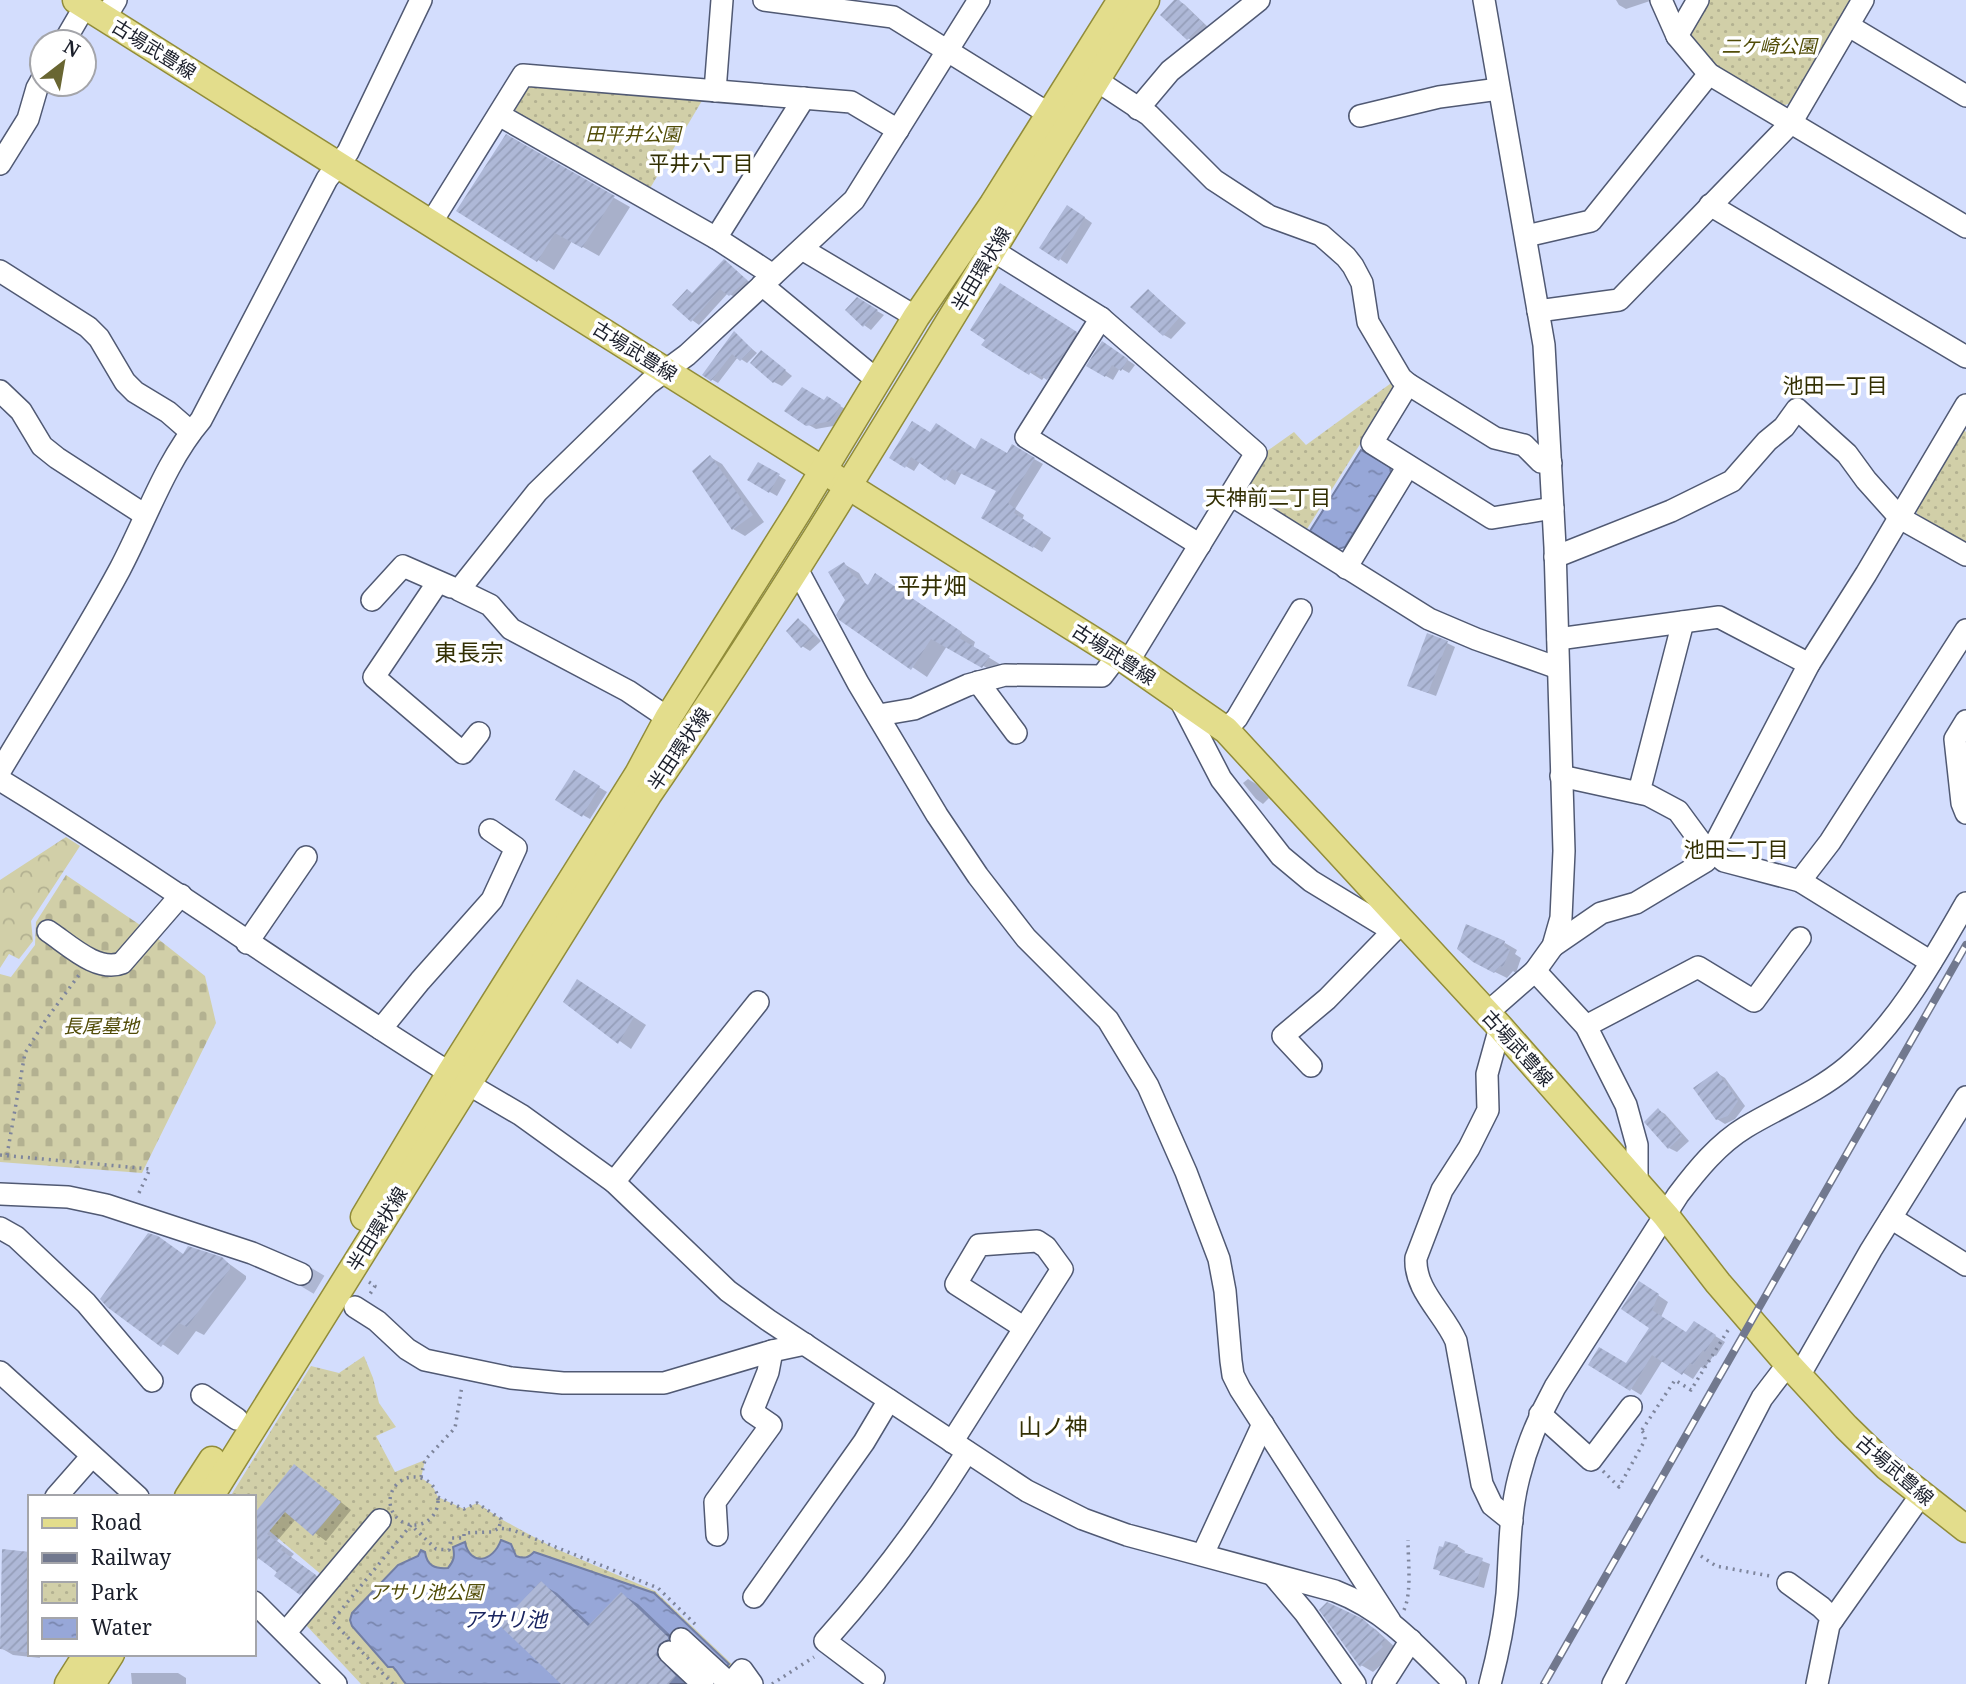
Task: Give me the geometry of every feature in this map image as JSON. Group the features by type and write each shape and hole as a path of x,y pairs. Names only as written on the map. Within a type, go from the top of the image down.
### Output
{"main road":[{"name":"半田環状線","path":"211,1495 459,1079 668,718 916,317 993,204 1121,0"},
{"name":"半田環状線","path":"189,1495 337,1262 709,706 797,569 1146,0"},
{"name":"古場武豊線","path":"95,6 338,165 1123,659 1226,730 1398,926 1493,1020 1666,1216 1718,1283 1793,1370 1887,1466 1966,1529"},
{"path":"68,1684 86,1656"},
{"path":"92,1684 110,1656"}],"street":[{"path":"0,771 121,567 145,515 191,432 201,420 327,179 348,152 421,0"},
{"path":"715,91 722,0"},
{"path":"764,0 811,3 893,17 1049,114"},
{"path":"459,590 537,492 649,383 687,355 854,200 979,0"},
{"path":"1138,109 1170,71 1259,0"},
{"path":"1484,0 1544,345 1558,639 1564,851 1561,918 1553,946 1493,1020 1487,1074 1488,1110 1469,1148 1441,1190 1436,1211 1416,1258 1415,1270 1418,1280 1456,1340 1482,1484 1492,1505 1512,1521"},
{"path":"1661,0 1678,36 1709,74 1966,227"},
{"path":"1678,36 1698,0"},
{"path":"1538,311 1619,300 1791,123 1863,0"},
{"path":"76,28 95,6"},
{"path":"1849,26 1966,96"},
{"path":"1526,236 1591,221 1709,74"},
{"path":"431,223 523,75 851,102 898,130"},
{"path":"1096,80 1158,124 1214,180 1269,216 1321,235 1346,257 1362,283 1368,322 1401,378 1408,384 1495,438 1524,445 1541,462 1551,463"},
{"path":"1360,116 1380,100 1439,97 1499,89"},
{"path":"2,157 29,119 34,98"},
{"path":"716,238 804,98"},
{"path":"499,115 716,238 768,280 877,380"},
{"path":"1710,205 1966,357"},
{"path":"802,249 916,317"},
{"path":"879,715 914,709 978,682 1005,674 1102,676 1123,659 1256,453 1101,318 992,250"},
{"path":"0,271 88,327 99,338 125,382 191,432"},
{"path":"1101,318 1026,437 1199,545"},
{"path":"1408,384 1372,443 1492,518 1553,508"},
{"path":"0,391 21,411 42,446 145,515"},
{"path":"1553,946 1601,914 1636,903 1706,861 1809,664 1966,405"},
{"path":"1555,557 1671,511 1732,481 1767,440 1784,427 1797,409 1847,454 1866,480 1900,517 1966,555"},
{"path":"1346,568 1408,466"},
{"path":"1231,495 1429,619 1558,668"},
{"path":"372,600 403,566 490,605 511,629 628,691 668,718"},
{"path":"797,569 858,683 937,815 978,876 1026,938 1108,1020 1148,1086 1186,1172 1219,1259 1226,1290 1234,1375 1390,1620"},
{"path":"439,582 374,677 463,753 479,733"},
{"path":"1226,730 1237,718 1301,610"},
{"path":"1558,639 1719,617 1809,664"},
{"path":"1639,792 1683,622"},
{"path":"1800,881 1957,663 1966,630"},
{"path":"978,682 1016,733"},
{"path":"1179,696 1222,779 1281,856 1311,881 1398,926 1327,999 1283,1036 1311,1066"},
{"path":"1966,721 1955,739 1962,803 1966,813"},
{"path":"1561,776 1639,792 1678,811 1700,841 1724,861 1800,881 1931,962"},
{"path":"0,780 181,895 247,943 459,1079 521,1115 614,1182 728,1291 1027,1491 1083,1520 1127,1535 1357,1599 1390,1620 1455,1684"},
{"path":"381,1029 492,900 516,848 490,830"},
{"path":"247,943 306,857"},
{"path":"48,931 91,959 107,966 122,963 181,895"},
{"path":"1490,1684 1500,1644 1518,1479 1528,1443 1540,1414 1588,1332 1697,1170 1720,1147 1744,1129 1824,1084 1871,1044 1931,962 1966,903"},
{"path":"1586,1026 1698,967 1754,1002 1800,938"},
{"path":"1535,971 1586,1026 1626,1105 1637,1145 1637,1183"},
{"path":"614,1182 758,1002"},
{"path":"1614,1684 1762,1398 1793,1370 1966,1097"},
{"path":"0,1194 68,1197 130,1212 252,1253 302,1274"},
{"path":"1891,1218 1962,1256"},
{"path":"0,1228 16,1237 86,1303 152,1381"},
{"path":"873,1678 825,1641 859,1604 924,1518 1023,1327 1062,1269 1046,1247 1037,1241 979,1245 956,1284 1023,1327"},
{"path":"355,1307 377,1321 397,1341 425,1360 511,1378 563,1383 664,1383 805,1344"},
{"path":"717,1535 715,1502 771,1425 752,1412 768,1372 772,1351"},
{"path":"0,1372 136,1495"},
{"path":"202,1395 237,1419"},
{"path":"754,1597 857,1452 889,1399"},
{"path":"1540,1414 1591,1460 1633,1415"},
{"path":"1203,1555 1263,1424"},
{"path":"58,1495 92,1456"},
{"path":"1817,1684 1832,1619 1921,1495"},
{"path":"286,1632 380,1520"},
{"path":"1273,1575 1305,1613 1355,1684"},
{"path":"1788,1583 1821,1607 1832,1619"},
{"path":"256,1604 336,1684"},
{"path":"682,1638 693,1674 730,1684 742,1670 752,1684"},
{"path":"1383,1684 1411,1640"}],"path":[{"path":"7,1155 25,1053 91,959"},
{"path":"0,1155 150,1169 130,1212"},
{"path":"1642,1430 1675,1380 1691,1390 1735,1319"},
{"path":"421,1478 425,1460 455,1428 465,1370"},
{"path":"1591,1460 1619,1487 1645,1440 1633,1415"},
{"path":"413,1477 421,1478 432,1485 438,1497 436,1512 418,1525 404,1524 394,1515 389,1502 390,1494 399,1482 413,1477"},
{"path":"438,1497 464,1509 477,1503 501,1519 499,1528"},
{"path":"411,1525 436,1549 449,1550 451,1538 464,1538 464,1533 492,1532 499,1528 513,1530 658,1588 682,1638"},
{"path":"393,1684 332,1621 411,1525"},
{"path":"1406,1606 1410,1594 1407,1577 1408,1540"},
{"path":"1684,1545 1716,1566 1744,1570 1788,1583"},
{"path":"772,1684 831,1646"}],"green space":[{"name":"二ケ崎公園","path":"1708,0 1853,0 1791,103 1782,106 1714,66 1691,39 1691,29"},
{"name":"田平井公園","path":"535,85 703,99 649,190 516,113 515,105 525,89"},
{"path":"1394,381 1397,385 1307,529 1249,494 1245,488 1267,451 1294,432 1306,445"},
{"path":"1964,430 1966,544 1917,514 1916,507"},
{"path":"66,837 80,846 31,921 33,941 19,959 9,954 0,968 0,880"},
{"name":"長尾墓地","path":"66,875 143,927 205,976 216,1023 142,1173 0,1162 0,974 11,977 35,945 36,922"},
{"name":"アサリ池公園","path":"364,1356 379,1403 396,1427 376,1436 395,1472 425,1460 421,1478 432,1485 438,1497 464,1509 477,1503 554,1548 655,1591 734,1666 722,1684 361,1684 305,1624 335,1586 256,1520 256,1495 231,1495 311,1366 339,1373"}],"water":[{"path":"1361,450 1390,467 1391,473 1345,547 1338,549 1310,531"},
{"name":"アサリ池","path":"501,1540 511,1544 516,1556 526,1557 534,1552 654,1593 729,1664 711,1684 406,1684 352,1626 352,1613 398,1565 418,1556 421,1550 425,1552 432,1566 448,1568 452,1563 453,1547 465,1542 472,1555 482,1559 493,1553"}],"building":[{"path":"1174,0 1179,0 1204,24 1187,40 1160,15"},
{"path":"506,134 615,196 582,248 555,233 537,262 456,211"},
{"path":"1067,205 1085,217 1059,261 1039,248"},
{"path":"724,259 747,280 729,296 720,289 691,322 672,305 687,289 692,293"},
{"path":"1000,283 1077,332 1047,380 1032,370 1029,375 981,345 985,340 970,330"},
{"path":"1148,289 1179,318 1163,336 1130,307"},
{"path":"857,297 878,310 863,327 845,310"},
{"path":"734,331 752,349 740,361 732,354 711,381 702,375"},
{"path":"1102,341 1128,359 1121,371 1112,365 1105,377 1086,366"},
{"path":"761,350 786,370 773,383 750,363"},
{"path":"802,387 824,400 827,396 841,405 831,421 806,426 784,411"},
{"path":"912,421 930,432 936,423 975,449 981,438 1007,453 1012,444 1035,458 1008,503 1016,509 1014,513 1043,532 1033,548 981,518 996,491 952,469 945,481 911,457 905,468 889,458"},
{"path":"710,455 753,515 732,530 692,471"},
{"path":"758,462 780,474 769,493 747,480"},
{"path":"844,562 852,575 868,585 875,573 962,632 959,638 990,656 982,668 931,639 911,670 839,620 836,615 845,600 828,572"},
{"path":"798,618 814,636 801,648 786,631"},
{"path":"1427,633 1448,641 1428,693 1407,686"},
{"path":"574,770 600,786 582,817 555,800"},
{"path":"1466,924 1505,941 1504,946 1510,950 1503,967 1500,966 1494,973 1473,962 1457,949"},
{"path":"577,979 634,1017 618,1044 563,1002"},
{"path":"1717,1071 1738,1101 1728,1116 1716,1120 1693,1088"},
{"path":"1658,1108 1682,1136 1668,1149 1644,1122"},
{"path":"148,1233 158,1236 183,1254 188,1246 222,1257 230,1265 230,1269 187,1327 179,1323 161,1347 100,1299"},
{"path":"1639,1281 1659,1294 1652,1310 1686,1332 1694,1321 1716,1335 1705,1352 1703,1350 1682,1375 1652,1355 1630,1391 1588,1365 1599,1347 1626,1363 1649,1328 1621,1309"},
{"path":"294,1464 341,1502 313,1536 285,1512 267,1534 283,1547 281,1550 316,1575 300,1595 274,1576 277,1572 256,1556 256,1512"},
{"path":"1445,1541 1458,1545 1456,1550 1483,1558 1476,1585 1439,1575 1441,1571 1433,1569 1439,1546 1443,1547"},
{"path":"2,1549 28,1552 28,1653 0,1649"},
{"path":"541,1581 588,1626 621,1592 668,1637 659,1644 656,1655 676,1676 669,1684 561,1684 499,1625"},
{"path":"1327,1602 1363,1619 1385,1640 1381,1644 1383,1647 1360,1667 1319,1610"}],"tunnel":[{"path":"301,1274 348,1302"}],"railway":[{"path":"1544,1684 1966,945"}],"district":[{"name":"平井六丁目","path":"701,164"},
{"name":"池田一丁目","path":"1835,386"},
{"name":"天神前二丁目","path":"1268,498"},
{"name":"平井畑","path":"932,586"},
{"name":"東長宗","path":"469,653"},
{"name":"池田二丁目","path":"1736,850"},
{"name":"山ノ神","path":"1053,1427"}]}
